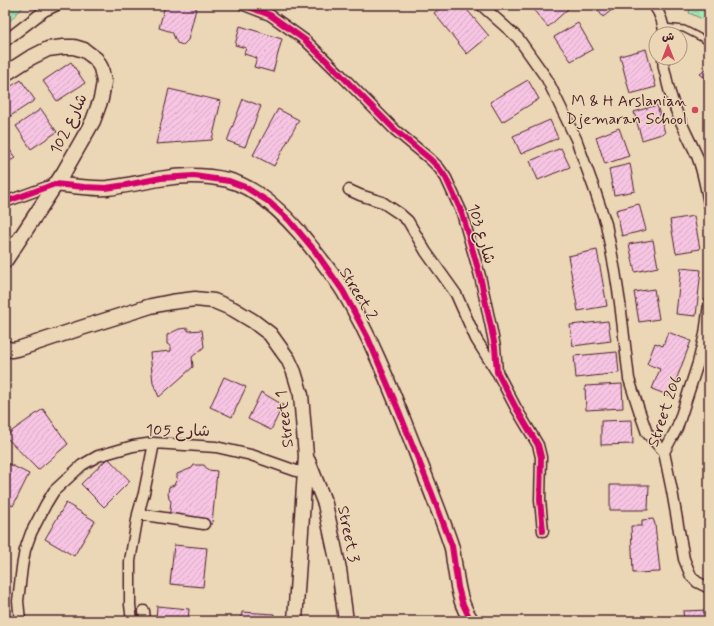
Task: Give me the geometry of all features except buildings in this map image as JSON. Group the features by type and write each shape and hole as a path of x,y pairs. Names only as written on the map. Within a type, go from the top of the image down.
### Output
{"main road":[{"name":"شارع 102","path":"5,74 30,58 48,49 63,47 74,47 84,50 96,59 101,68 104,77 104,87 98,108 93,120 56,184"},
{"name":"Street 2","path":"56,184 106,188 161,178 175,177 194,176 229,180 245,187 269,202 289,220 315,251 343,291 368,338 398,409 452,546 458,587 462,602 472,621"},
{"path":"5,261 56,184"},
{"name":"Street 1","path":"5,348 12,350 21,348 151,306 195,299 214,301 233,309 254,321 270,334 288,359 294,372 301,395 306,456 295,621"},
{"name":"Street 3","path":"306,456 325,504 339,569 346,621"}],"street":[{"path":"5,41 44,11 57,5"},
{"name":"شارع 103","path":"244,5 270,14 305,40 341,74 391,126 430,159 443,173 462,213 480,276 492,328 497,372 516,408 538,444 541,457 540,500 543,531"},
{"path":"481,5 518,38 548,79 576,139 596,191 606,224 620,303 629,379 647,433 664,452"},
{"path":"654,5 659,12 663,26"},
{"path":"664,66 671,99 697,158 706,187 709,204"},
{"path":"5,202 56,184"},
{"path":"348,190 382,202 400,214 408,222 426,252 456,294 476,339 497,372"},
{"name":"Street 206","path":"709,304 705,334 698,363 677,428 664,452 684,559 691,576 697,582 709,588"},
{"path":"132,621 130,605 130,561 138,514 144,493 154,443"},
{"name":"شارع 105","path":"20,621 18,601 22,567 25,550 31,533 54,490 82,465 98,456 133,446 154,443 216,447 251,455 305,474"},
{"path":"138,514 204,524"}],"lane":[{"path":"688,31 709,42"}],"green space":[{"path":"5,5 28,5 23,7 5,26"},
{"path":"691,5 709,5 709,22 689,13"}],"cycle path":[{"path":"244,5 270,15 305,40 395,130 430,159 446,178 462,213 480,276 495,347 497,372 538,445 541,457 540,500 543,531"},
{"path":"5,202 55,184 106,188 161,178 194,176 229,181 245,187 269,202 289,220 315,251 343,291 368,338 398,409 452,546 458,587 462,602 472,621"}],"place":[{"name":"M & H Arslanian Djemaran School","path":"695,110"}]}
